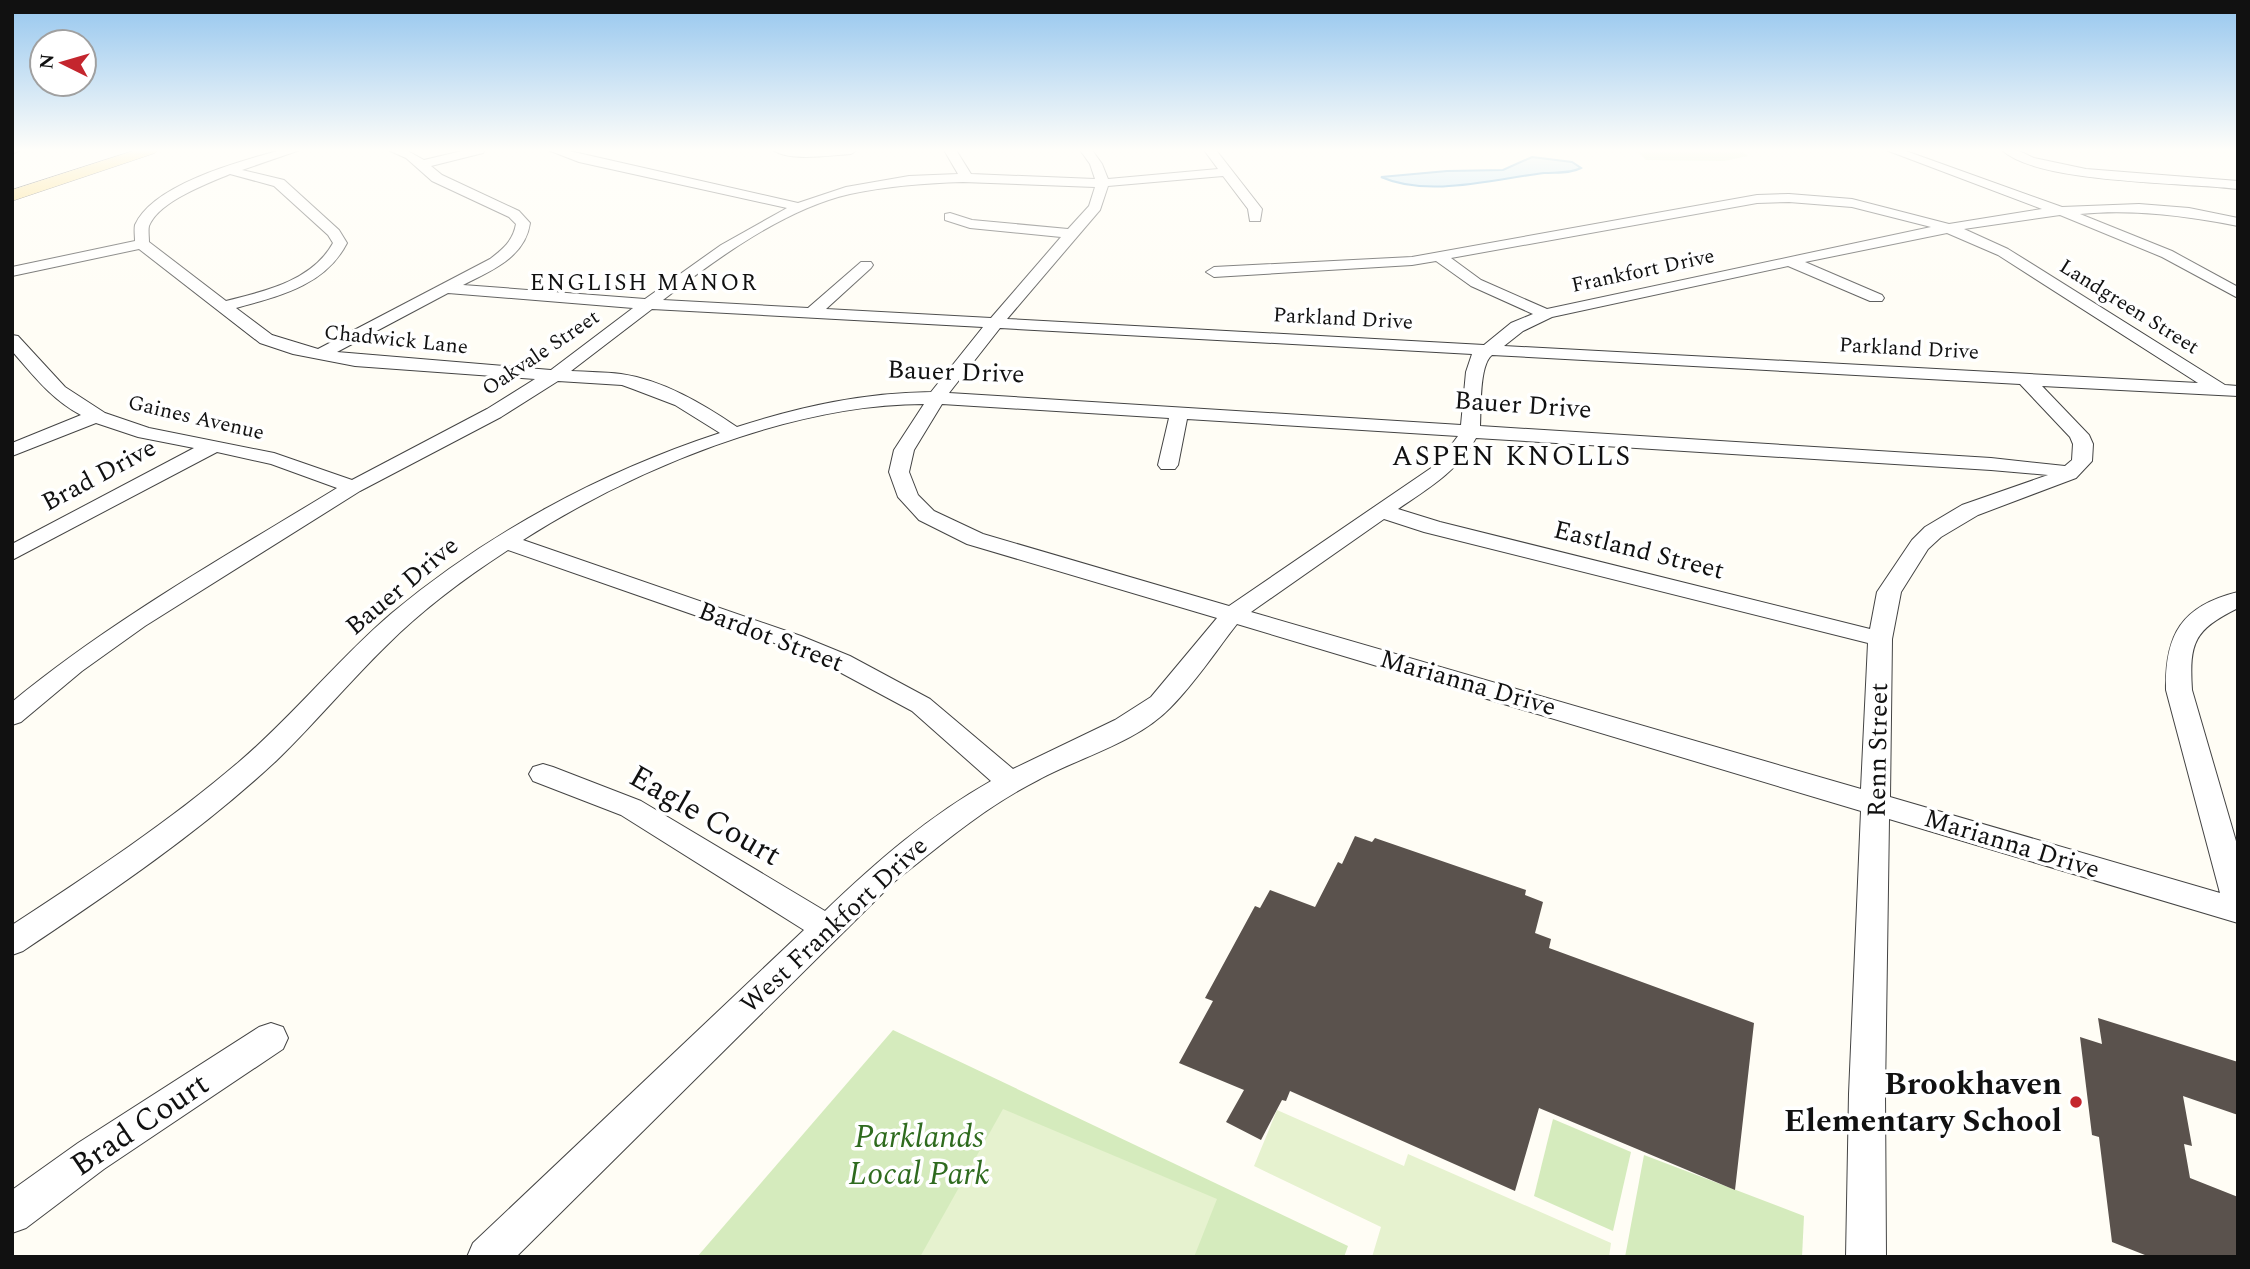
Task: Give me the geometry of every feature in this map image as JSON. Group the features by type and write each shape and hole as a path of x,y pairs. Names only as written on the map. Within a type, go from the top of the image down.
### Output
{"street":[{"path":"12,272 142,244 139,228 153,209"},
{"path":"222,307 261,296 311,276 330,263 337,255 341,243 308,209"},
{"path":"319,355 509,252 522,237 523,223 503,209"},
{"name":"Oakvale Street","path":"12,716 73,665 136,621 353,487 494,413 556,374 726,248 795,209"},
{"name":"Marianna Drive","path":"1093,209 934,398 902,454 898,470 906,495 923,513 948,529 2238,911"},
{"path":"1255,209 1255,218"},
{"name":"Landgreen Street","path":"1214,271 1362,265 1438,257 1695,209"},
{"name":"Landgreen Street","path":"1875,209 1949,228 2003,252 2230,391 2238,402"},
{"path":"2060,209 2166,254 2238,293"},
{"name":"Frankfort Drive","path":"1488,349 1517,327 1546,314 1789,261 2002,218 2065,211 2145,209"},
{"name":"Frankfort Drive","path":"2156,209 2238,222"},
{"path":"950,217 970,224 1073,234"},
{"name":"Chadwick Lane","path":"142,244 266,339 319,355 355,361 623,380 662,390 698,408 734,433"},
{"path":"1438,257 1476,283 1546,314"},
{"path":"1789,261 1876,299"},
{"path":"812,313 866,265"},
{"name":"Parkland Drive","path":"446,288 649,304 2230,391"},
{"name":"Gaines Avenue","path":"12,340 54,387 74,404 96,416 154,435 266,457 353,487"},
{"name":"West Frankfort Drive","path":"487,1257 883,874 937,830 1010,782 1128,726 1152,710 1233,614 1444,468 1458,453 1470,432 1475,372 1479,358 1488,349"},
{"path":"2024,378 2079,435 2083,444 2082,461 2069,474"},
{"name":"Bauer Drive","path":"12,942 119,871 249,769 399,620 454,576 506,542 561,508 628,474 734,433 848,402 934,398 1990,464 2053,469 2069,474"},
{"path":"1168,465 1179,414"},
{"path":"12,450 96,416"},
{"name":"Brad Drive","path":"12,553 212,447"},
{"name":"Renn Street","path":"1866,1257 1867,1094 1880,639 1888,592 1920,545 1933,532 1970,510 2069,474"},
{"name":"Eastland Street","path":"1384,512 1432,527 1880,639"},
{"name":"Bardot Street","path":"506,542 792,641 841,662 921,705 1010,782"},
{"path":"2238,600 2202,617 2180,641 2176,656 2179,690 2238,903"},
{"name":"Eagle Court","path":"543,774 631,808 827,928"},
{"name":"Brad Court","path":"12,1214 91,1156 271,1038"}],"green space":[{"name":"Parklands Local Park","path":"893,1030 1348,1246 1344,1257 697,1257"},
{"path":"1003,1109 1217,1199 1194,1257 920,1257"},
{"path":"1277,1110 1404,1166 1408,1154 1611,1243 1609,1257 1372,1257 1381,1227 1254,1166"},
{"path":"1553,1119 1631,1152 1613,1231 1534,1196"},
{"path":"1644,1155 1804,1216 1802,1257 1625,1257"}],"building":[{"path":"1355,836 1372,842 1375,838 1526,890 1525,895 1543,902 1535,933 1551,939 1549,948 1754,1023 1735,1190 1539,1108 1515,1191 1290,1091 1286,1101 1282,1100 1261,1140 1226,1122 1244,1090 1179,1063 1213,1001 1205,998 1255,906 1260,908 1270,890 1315,907 1338,862 1342,864"},
{"name":"Brookhaven Elementary School","path":"2098,1018 2238,1062 2238,1115 2183,1096 2192,1146 2184,1144 2190,1178 2238,1197 2238,1257 2150,1257 2112,1242 2099,1137 2092,1135 2080,1037 2102,1044"}],"place":[{"name":"Brookhaven Elementary School","path":"2076,1102"}],"district":[{"name":"ENGLISH MANOR","path":"644,283"},
{"name":"ASPEN KNOLLS","path":"1512,456"}]}
